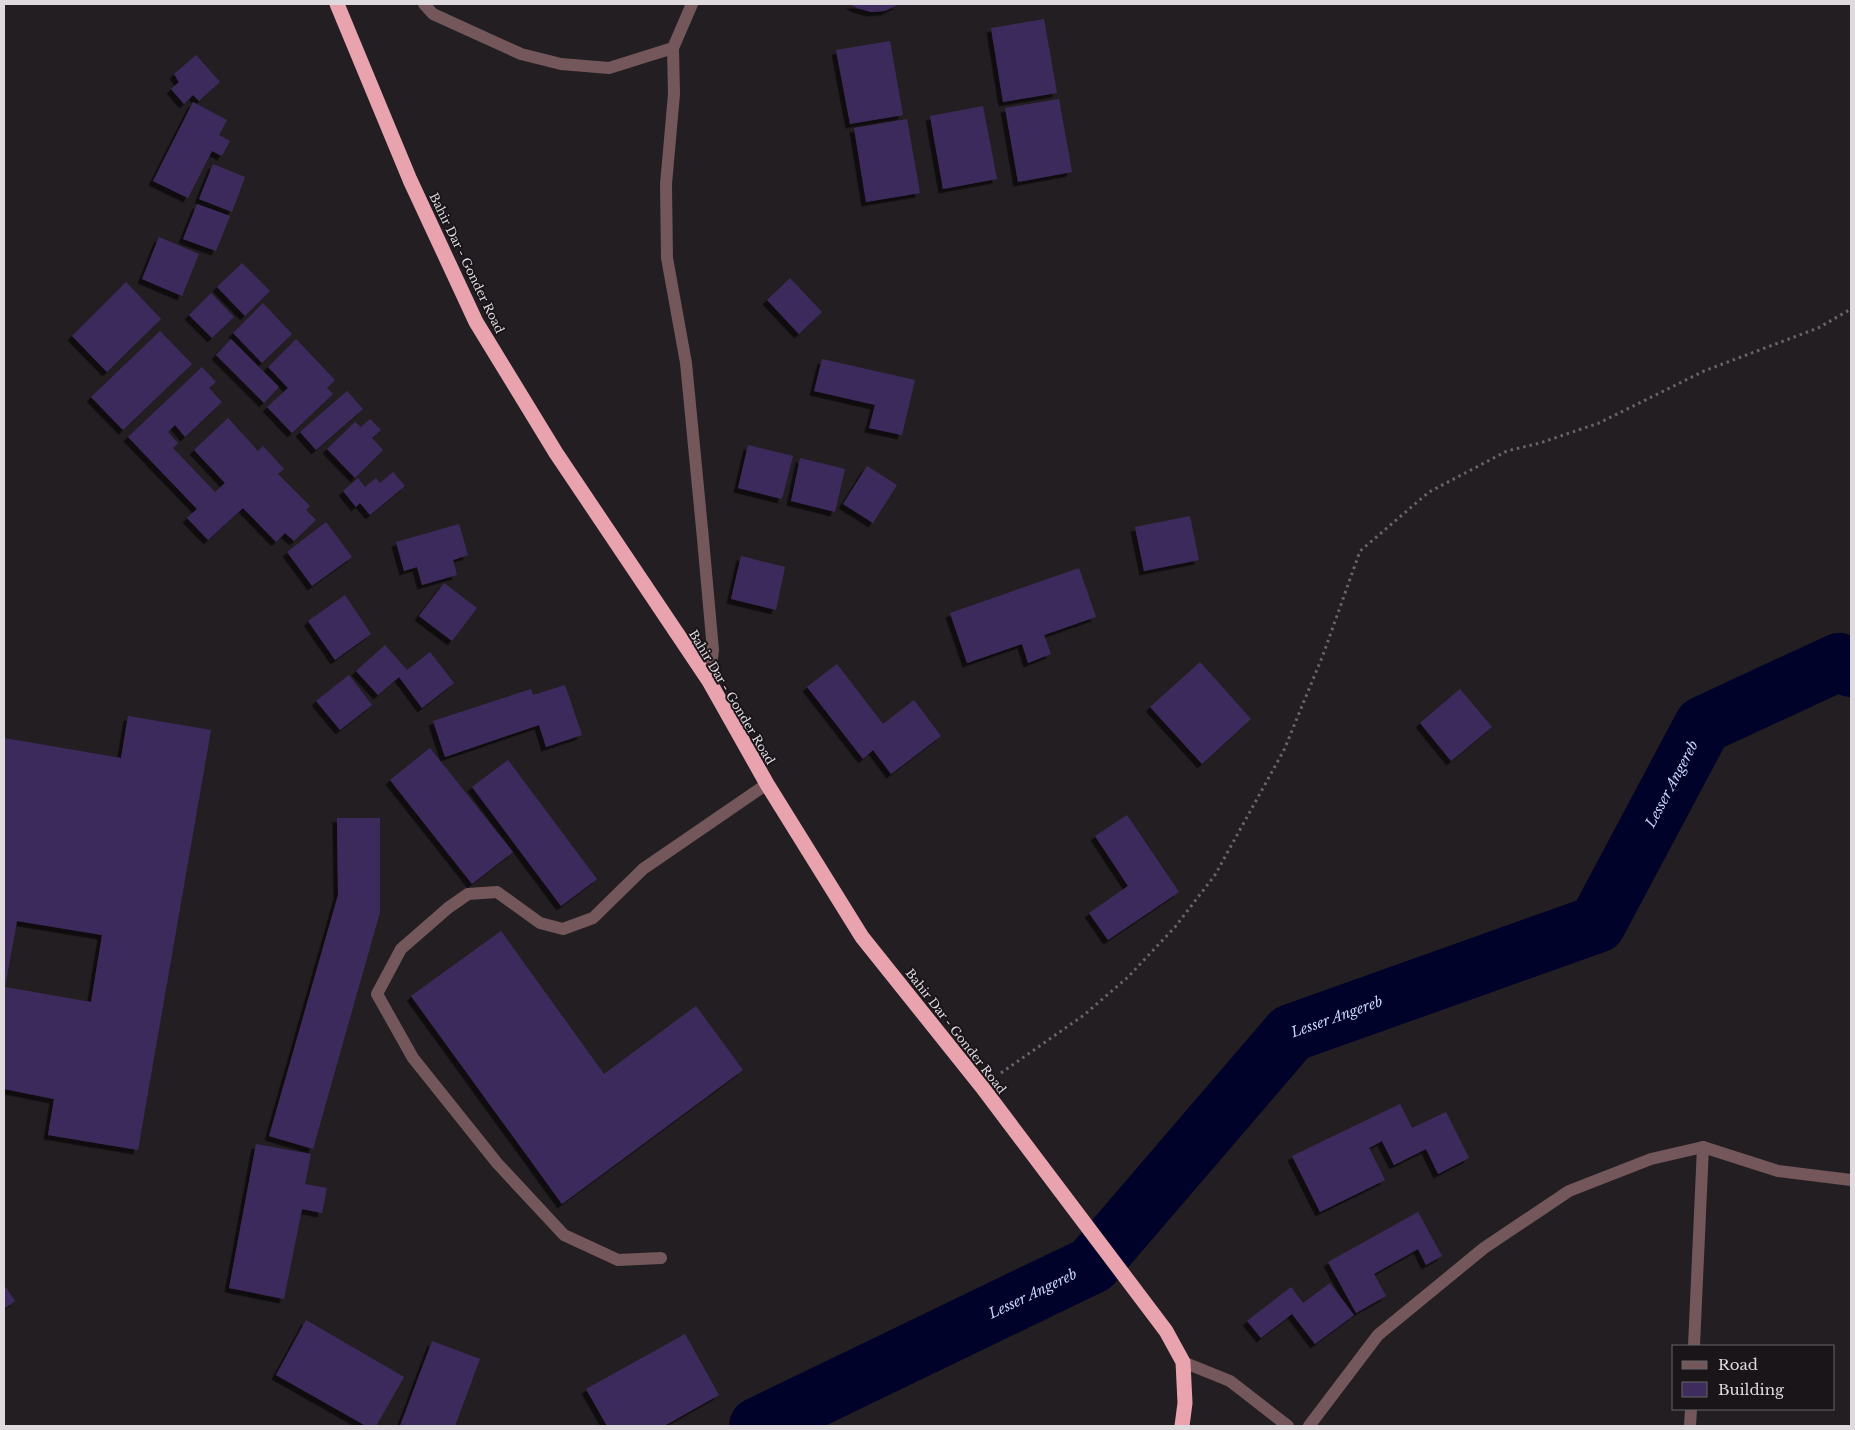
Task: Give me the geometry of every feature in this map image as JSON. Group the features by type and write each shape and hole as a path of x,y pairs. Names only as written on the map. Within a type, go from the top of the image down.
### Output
{"highway":[{"name":"Bahir Dar - Gonder Road","path":"337,4 410,180 476,322 556,453 709,681 767,784 862,937 982,1087 1166,1331 1183,1362"},
{"path":"1182,1426 1185,1403 1183,1362"}],"street":[{"path":"424,4 434,14 521,54 561,64 609,68 673,48"},
{"path":"692,4 673,48 674,94 666,184 667,258 686,363 704,538 713,650 709,681"},
{"path":"661,1258 618,1260 564,1235 497,1163 413,1058 377,994 401,949 448,908 468,894 498,892 540,923 563,929 593,918 643,869 767,784"},
{"path":"1309,1426 1378,1335 1484,1248 1569,1191 1651,1158 1703,1147 1778,1171 1851,1180"},
{"path":"1694,1345 1703,1147"},
{"path":"1183,1362 1230,1381 1288,1426"},
{"path":"1690,1426 1691,1410"}],"path":[{"path":"982,1087 1084,1015 1128,977 1175,927 1215,875 1284,750 1323,655 1360,550 1429,492 1507,451 1599,423 1704,371 1818,328 1851,309"}],"building":[{"path":"850,4 899,4 885,11 871,12"},
{"path":"1044,19 1057,93 1003,102 991,28"},
{"path":"890,41 903,115 850,124 836,50"},
{"path":"196,55 220,82 199,101 193,95 184,104 171,89 179,82 174,74"},
{"path":"1059,99 1072,172 1018,182 1005,108"},
{"path":"193,102 227,120 219,135 230,141 222,156 212,151 188,198 153,181"},
{"path":"983,106 997,179 943,189 930,116"},
{"path":"907,119 920,193 866,202 854,128"},
{"path":"213,164 245,177 232,212 199,199"},
{"path":"197,204 230,216 216,251 183,239"},
{"path":"159,237 199,254 182,296 142,279"},
{"path":"242,263 270,291 245,316 217,287"},
{"path":"790,278 822,312 799,334 767,300"},
{"path":"126,282 161,319 107,372 72,336"},
{"path":"211,293 234,317 212,338 189,315"},
{"path":"263,303 292,334 262,363 233,333"},
{"path":"160,331 192,364 123,430 91,397"},
{"path":"231,339 279,387 264,403 216,355"},
{"path":"296,339 335,380 327,388 333,394 292,433 267,407 288,388 268,367"},
{"path":"822,359 915,380 902,435 869,428 875,405 814,391"},
{"path":"202,367 216,382 209,388 222,402 185,437 175,425 168,432 178,443 173,448 215,492 225,483 194,450 228,418 258,451 263,446 284,469 278,474 310,506 306,510 316,520 294,541 285,533 276,542 243,508 208,540 187,518 197,509 128,437"},
{"path":"347,391 363,409 316,450 300,432"},
{"path":"370,419 381,430 372,438 383,450 355,478 327,449 355,422 361,427"},
{"path":"748,445 793,456 782,499 738,488"},
{"path":"800,458 845,469 835,512 791,501"},
{"path":"867,466 897,485 873,523 843,504"},
{"path":"393,472 405,486 370,515 360,503 356,507 343,491 358,478 365,487 376,478 380,483"},
{"path":"1190,516 1199,560 1144,571 1135,527"},
{"path":"326,522 352,557 312,586 287,552"},
{"path":"459,524 468,555 453,560 457,575 422,585 417,567 404,571 396,542"},
{"path":"741,556 785,567 776,610 731,599"},
{"path":"1079,568 1096,617 1044,635 1051,654 1028,663 1022,644 967,663 950,613"},
{"path":"444,583 477,608 452,641 419,616"},
{"path":"345,595 371,634 335,660 308,621"},
{"path":"385,645 407,670 430,652 454,683 422,708 399,677 378,695 356,671"},
{"path":"1200,662 1251,719 1202,764 1150,707"},
{"path":"837,664 883,724 914,700 941,736 891,774 873,750 863,759 807,687"},
{"path":"349,675 372,705 340,730 316,701"},
{"path":"565,685 582,735 546,747 539,725 445,757 433,721 531,689 533,695"},
{"path":"1460,689 1492,727 1451,761 1420,723"},
{"path":"128,716 211,730 138,1150 48,1135 54,1099 4,1089 4,738 121,758","holes":["17,921 102,935 91,1002 5,987"]},
{"path":"430,748 513,852 472,884 390,780"},
{"path":"508,760 597,879 561,906 472,787"},
{"path":"1127,815 1179,892 1108,940 1089,913 1128,886 1095,836"},
{"path":"337,818 380,818 380,912 313,1149 269,1136 338,895"},
{"path":"501,931 604,1074 696,1006 743,1070 562,1204 411,996"},
{"path":"1400,1104 1412,1128 1446,1112 1469,1158 1438,1174 1426,1149 1394,1165 1382,1141 1369,1148 1385,1180 1320,1212 1292,1156"},
{"path":"256,1144 311,1154 305,1184 327,1188 322,1213 302,1209 284,1299 229,1288"},
{"path":"1418,1212 1442,1256 1426,1265 1418,1249 1374,1274 1386,1296 1356,1313 1328,1262"},
{"path":"1330,1283 1354,1315 1315,1344 1292,1314 1261,1338 1247,1321 1291,1287 1303,1303"},
{"path":"4,1285 15,1301 4,1309"},
{"path":"306,1320 404,1377 376,1426 366,1426 276,1375"},
{"path":"685,1334 719,1395 664,1426 607,1426 586,1389"},
{"path":"432,1341 480,1359 455,1426 400,1426"}],"waterway":[{"name":"Lesser Angereb","path":"758,1426 1092,1265 1291,1033 1597,924 1703,725 1839,662 1851,668"}]}
